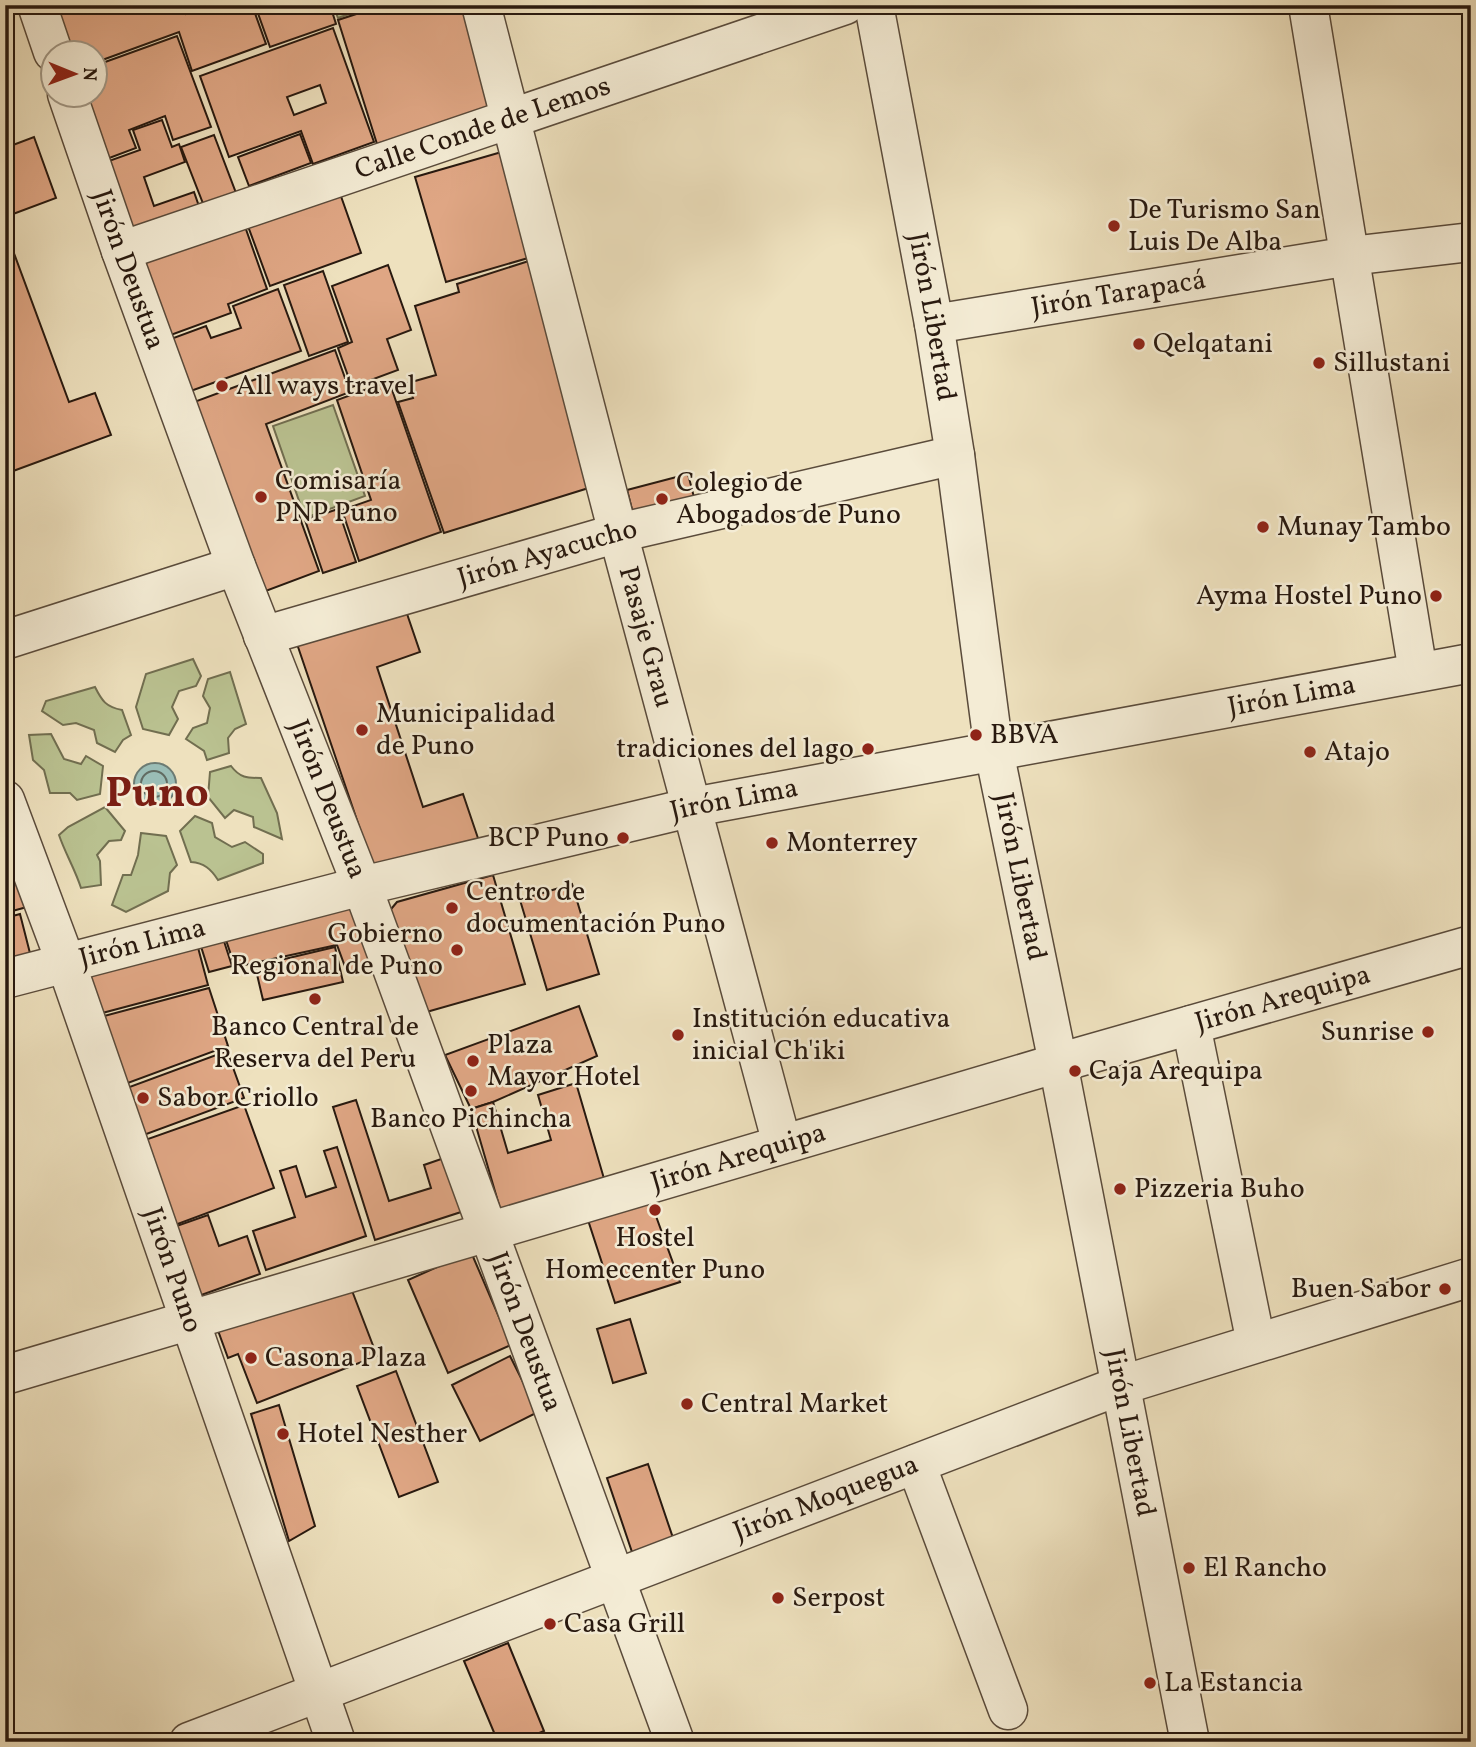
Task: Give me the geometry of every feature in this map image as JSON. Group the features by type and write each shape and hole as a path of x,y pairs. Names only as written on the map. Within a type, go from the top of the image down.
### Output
{"street":[{"path":"37,5 48,38"},
{"name":"Pasaje Grau","path":"481,5 618,533 782,1144"},
{"name":"Calle Conde de Lemos","path":"121,251 845,5"},
{"name":"Jirón Libertad","path":"874,5 934,324 955,454 994,751 1058,1063 1190,1742"},
{"path":"1308,5 1418,673"},
{"name":"Jirón Deustua","path":"72,108 236,566 362,886 675,1742"},
{"name":"Jirón Tarapacá","path":"934,324 1350,256 1471,242"},
{"name":"Jirón Ayacucho","path":"263,636 618,533 955,454"},
{"path":"5,639 236,566"},
{"name":"Jirón Lima","path":"5,979 362,886 693,807 1471,663"},
{"name":"Jirón Puno","path":"5,800 66,963 336,1742"},
{"name":"Jirón Arequipa","path":"5,1375 1058,1063 1471,945"},
{"path":"1191,1025 1256,1343"},
{"name":"Jirón Moquegua","path":"189,1742 1119,1386 1471,1277"},
{"path":"916,1464 1008,1710"}],"green space":[{"path":"333,5 374,5 338,18"},
{"path":"333,405 365,496 305,518 273,426"},
{"path":"193,659 201,676 196,686 179,691 172,707 178,719 169,735 143,729 136,707 146,674"},
{"path":"230,672 246,724 235,729 228,738 229,753 207,760 204,751 186,739 193,728 207,723 210,708 203,696 208,679"},
{"path":"95,687 105,703 122,710 131,735 123,740 115,752 97,743 94,730 76,723 63,725 42,711 46,701"},
{"path":"51,734 64,759 81,764 86,756 103,766 100,794 77,800 70,793 50,793 44,770 33,760 29,735"},
{"path":"231,766 244,776 261,778 277,813 282,839 254,827 253,817 234,810 225,818 208,797 210,772"},
{"path":"105,807 125,831 121,840 109,841 97,855 100,861 101,885 81,888 59,835 68,827"},
{"path":"195,816 212,823 215,837 232,847 245,842 263,854 263,863 218,880 207,867 191,862 180,831"},
{"path":"141,833 166,836 177,865 170,873 168,891 126,912 112,905 123,875 131,875 138,855"}],"water":[{"path":"155,763 170,769 176,784 170,799 155,805 140,799 134,784 140,769"}],"building":[{"path":"48,5 182,5 186,14 211,5 252,5 266,44 192,71 179,32 108,58 108,38 60,38"},
{"path":"255,5 330,5 336,24 270,47"},
{"path":"384,5 433,5 434,10 448,5 466,5 498,105 377,144 338,20"},
{"path":"333,28 374,142 313,164 301,131 229,157 200,76","holes":["320,85 326,103 294,115 287,97"]},
{"path":"177,36 211,127 173,140 165,116 129,130 136,148 104,160 85,108 108,108 108,61"},
{"path":"162,120 172,147 179,144 185,162 144,177 154,206 194,192 201,212 133,237 106,162 140,150 133,130"},
{"path":"300,134 311,163 249,186 238,157"},
{"path":"214,135 236,193 204,206 181,147"},
{"path":"34,137 56,198 5,217 5,148"},
{"path":"505,151 535,256 446,282 415,177"},
{"path":"337,185 361,253 270,286 245,218"},
{"path":"242,218 267,289 228,304 231,313 168,336 140,255"},
{"path":"5,229 69,402 95,393 111,435 5,474"},
{"path":"535,259 595,486 444,533 398,402 413,398 408,383 436,375 415,306 459,292 457,284"},
{"path":"388,265 411,330 387,339 398,370 352,387 338,348 352,342 332,286"},
{"path":"323,271 348,342 309,356 284,285"},
{"path":"278,289 301,351 188,392 168,340 206,326 211,338 241,328 233,306"},
{"name":"Comisaría PNP Puno","path":"335,350 350,392 266,424 319,571 263,592 194,402"},
{"path":"389,381 441,532 359,561 342,510 371,500 337,400"},
{"name":"Colegio de Abogados de Puno","path":"688,474 697,509 636,525 627,490"},
{"path":"338,509 356,562 323,573 305,520"},
{"name":"Municipalidad de Puno","path":"405,608 420,652 377,667 423,807 463,794 481,847 378,882 296,641"},
{"path":"5,847 27,907 5,913"},
{"name":"Gobierno Regional de Puno","path":"493,875 525,984 423,1013 386,915 397,902"},
{"path":"572,884 599,974 547,990 520,900"},
{"path":"359,902 382,963 347,972 337,945 235,967 223,931"},
{"path":"20,914 32,961 5,968 5,918"},
{"path":"221,932 232,966 209,972 199,940"},
{"path":"196,940 208,985 91,1016 79,972"},
{"path":"335,947 343,982 263,1000 255,966"},
{"path":"209,988 228,1046 117,1087 93,1019"},
{"path":"579,1006 597,1056 471,1109 445,1055"},
{"path":"227,1051 244,1098 141,1136 124,1089"},
{"path":"576,1083 605,1182 501,1212 471,1109 493,1102 508,1153 551,1140 538,1095"},
{"path":"356,1100 389,1201 431,1188 424,1165 444,1158 461,1212 375,1240 333,1107"},
{"path":"244,1105 274,1188 175,1225 145,1140"},
{"path":"337,1147 366,1236 266,1270 253,1231 295,1217 280,1171 296,1166 306,1197 336,1187 324,1151"},
{"path":"649,1197 680,1282 615,1303 588,1220"},
{"path":"208,1215 219,1246 247,1236 260,1274 193,1298 168,1229"},
{"path":"471,1252 511,1345 448,1373 408,1280"},
{"path":"346,1275 377,1356 257,1403 238,1354 228,1358 216,1325"},
{"path":"630,1319 646,1373 613,1383 597,1329"},
{"path":"510,1356 538,1412 480,1441 452,1385"},
{"path":"396,1371 438,1482 399,1497 357,1386"},
{"path":"279,1405 315,1526 289,1541 251,1414"},
{"path":"648,1464 673,1538 632,1552 607,1478"},
{"path":"508,1643 544,1731 518,1742 498,1742 464,1661"}],"place":[{"name":"De Turismo San Luis De Alba","path":"1114,226"},
{"name":"Qelqatani","path":"1139,344"},
{"name":"Sillustani","path":"1319,363"},
{"name":"All ways travel","path":"222,386"},
{"name":"Comisaría PNP Puno","path":"261,497"},
{"name":"Colegio de Abogados de Puno","path":"662,499"},
{"name":"Munay Tambo","path":"1263,527"},
{"name":"Ayma Hostel Puno","path":"1436,596"},
{"name":"Municipalidad de Puno","path":"362,730"},
{"name":"BBVA","path":"976,735"},
{"name":"tradiciones del lago","path":"868,749"},
{"name":"Atajo","path":"1310,752"},
{"name":"BCP Puno","path":"623,838"},
{"name":"Monterrey","path":"772,843"},
{"name":"Centro de documentación Puno","path":"452,908"},
{"name":"Gobierno Regional de Puno","path":"457,950"},
{"name":"Banco Central de Reserva del Peru","path":"315,999"},
{"name":"Sunrise","path":"1428,1032"},
{"name":"Institución educativa inicial Ch'iki","path":"678,1035"},
{"name":"Plaza Mayor Hotel","path":"473,1061"},
{"name":"Caja Arequipa","path":"1075,1071"},
{"name":"Banco Pichincha","path":"471,1091"},
{"name":"Sabor Criollo","path":"143,1098"},
{"name":"Pizzeria Buho","path":"1120,1189"},
{"name":"Hostel Homecenter Puno","path":"655,1210"},
{"name":"Buen Sabor","path":"1445,1289"},
{"name":"Casona Plaza","path":"251,1358"},
{"name":"Central Market","path":"687,1404"},
{"name":"Hotel Nesther","path":"283,1434"},
{"name":"El Rancho","path":"1189,1568"},
{"name":"Serpost","path":"778,1598"},
{"name":"Casa Grill","path":"550,1624"},
{"name":"La Estancia","path":"1150,1683"}],"district":[{"name":"Puno","path":"157,795"}]}
